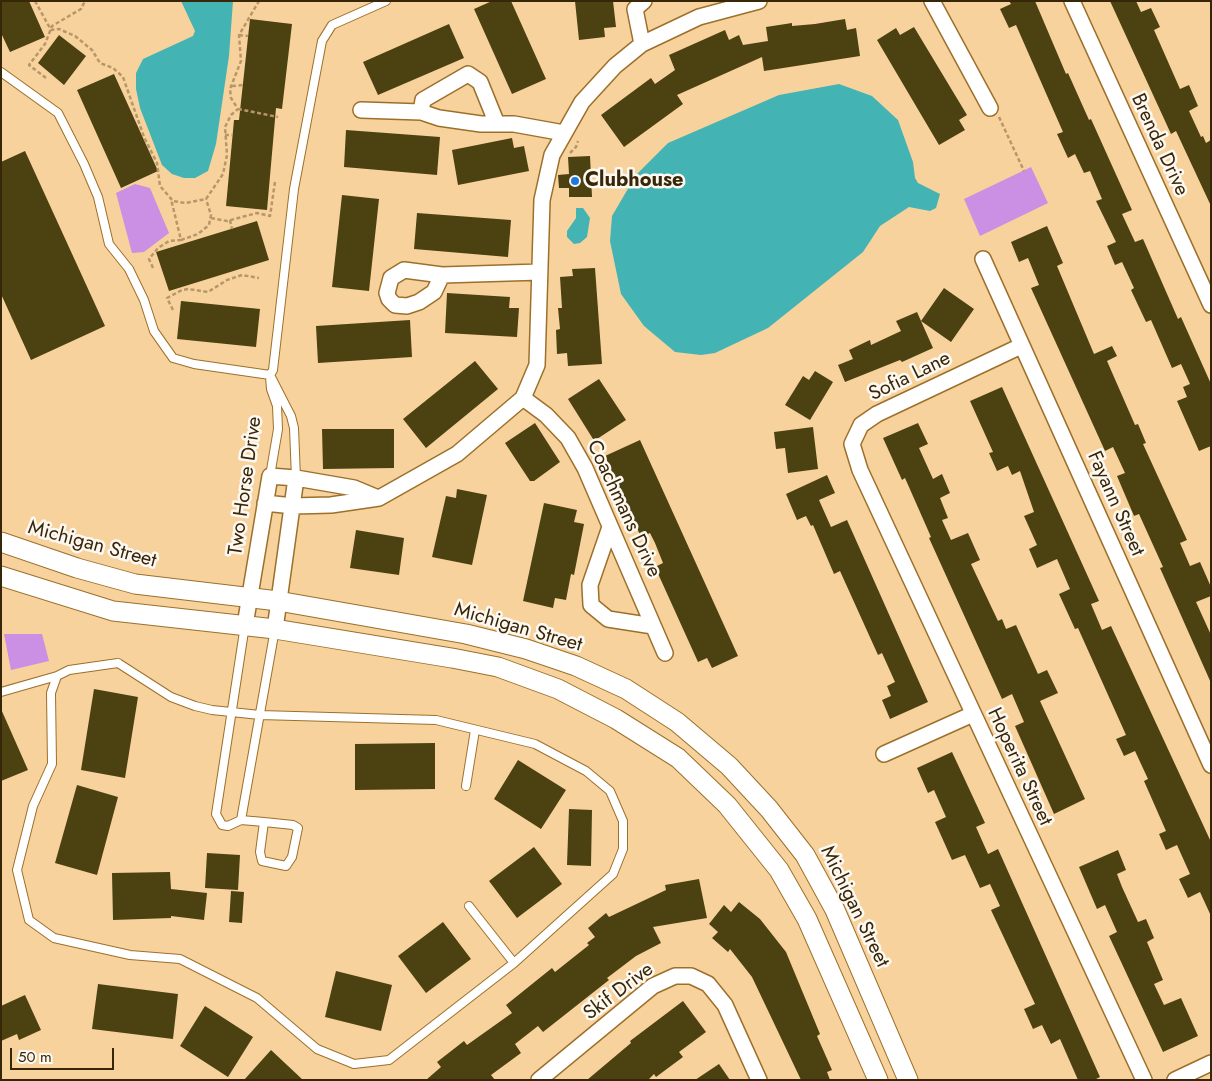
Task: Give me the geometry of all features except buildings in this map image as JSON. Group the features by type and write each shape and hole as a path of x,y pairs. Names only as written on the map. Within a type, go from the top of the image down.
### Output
{"street":[{"path":"642,44 636,9 644,1"},
{"path":"265,503 293,506 331,505 379,498 457,454 523,398 537,365 542,200 552,155 582,102 615,66 642,44 699,17 759,1"},
{"path":"932,1 990,108"},
{"name":"Brenda Drive","path":"1072,1 1211,305"},
{"path":"421,112 423,100 468,74 480,82 498,124"},
{"path":"361,110 421,112 438,118 514,124 564,133"},
{"name":"Fayann Street","path":"984,259 1021,346 1206,743 1211,765"},
{"path":"442,275 540,272"},
{"name":"Sofia Lane","path":"860,470 852,444 861,425 877,414 1021,346"},
{"name":"Coachmans Drive","path":"523,398 546,415 568,438 585,468 665,653"},
{"name":"Hoperita Street","path":"860,470 1144,1080"},
{"path":"270,476 296,478 354,488 379,498"},
{"name":"Two Horse Drive","path":"245,625 270,476"},
{"name":"Two Horse Drive","path":"275,629 296,478"},
{"path":"610,527 590,585 591,606 608,619 653,626"},
{"name":"Michigan Street","path":"1,542 68,565 135,584 278,601 466,634 526,649 576,666 626,689 677,722 729,766 769,809 805,855 835,910 908,1080"},
{"path":"1,576 113,611 275,629 452,658 498,668 558,689 616,718 678,758 727,805 779,870 807,919 878,1080"},
{"path":"884,754 973,714"},
{"name":"Skif Drive","path":"539,1080 653,986 676,976 691,976 708,984 725,1005 760,1080"},
{"path":"1175,1080 1211,1063"}],"lane":[{"path":"1,72 58,113 84,164 98,197 109,244 129,269 144,300 154,331 173,358 194,364 270,375 273,370 294,189 322,41 332,25 386,1"},
{"name":"Two Horse Drive","path":"270,375 271,389 277,406 278,429 270,476"},
{"name":"Two Horse Drive","path":"270,375 291,416 294,428 296,478"},
{"path":"245,625 216,814 222,825 234,825 241,820 264,822 293,825 298,828 292,857 286,866 262,861 260,852 264,822"},
{"path":"241,820 275,629"},
{"path":"1,692 57,676 68,670 118,663 171,697 195,706 260,715 436,720 535,744 586,771 610,791 623,821 623,849 613,874 514,963 389,1060 354,1064 317,1050 257,998 180,959 130,955 54,938 29,920 17,870 33,806 52,764 51,693 57,676"},
{"path":"466,786 475,730"},
{"path":"469,906 514,963"}],"path":[{"path":"35,1 51,30"},
{"path":"46,78 29,65 45,44 51,30 58,21 81,9 85,1"},
{"path":"259,1 239,35 241,62 231,86 231,98 238,109 278,117"},
{"path":"51,30 60,29 75,36 92,50 100,63 113,68 123,77 144,137 157,163 160,186 171,198 184,203 206,199 223,174 227,155 225,127 228,120 238,109"},
{"path":"239,35 248,36"},
{"path":"231,86 242,86"},
{"path":"990,108 995,110 1024,171"},
{"path":"225,135 232,136"},
{"path":"211,218 230,220 258,213 270,216 276,182"},
{"path":"171,198 181,240"},
{"path":"153,268 149,259 155,251 169,241 181,240 198,234 209,225 211,218 206,199"},
{"path":"230,220 232,229"},
{"path":"242,269 244,275"},
{"path":"172,310 167,298 182,290 194,289 208,292 227,280 244,275 259,278"},
{"path":"194,284 194,289"}],"shaded area":[{"path":"1031,167 1048,203 980,236 964,199"},
{"path":"135,184 150,188 169,233 144,252 132,253 116,193"},
{"path":"4,634 42,634 49,661 11,670"}],"water":[{"path":"181,1 233,1 229,56 216,144 208,171 195,178 184,178 172,174 162,165 140,108 136,89 136,73 143,59 193,36 195,31"},
{"path":"839,84 872,96 898,120 913,162 915,178 918,183 940,194 936,208 930,211 909,207 880,226 863,252 768,328 715,353 701,355 675,352 644,326 621,294 610,241 612,216 636,175 668,143 779,95"},
{"path":"576,208 583,208 590,218 587,237 580,243 574,244 567,237 567,231 576,218"}],"place":[{"name":"Clubhouse","path":"575,181"}]}
